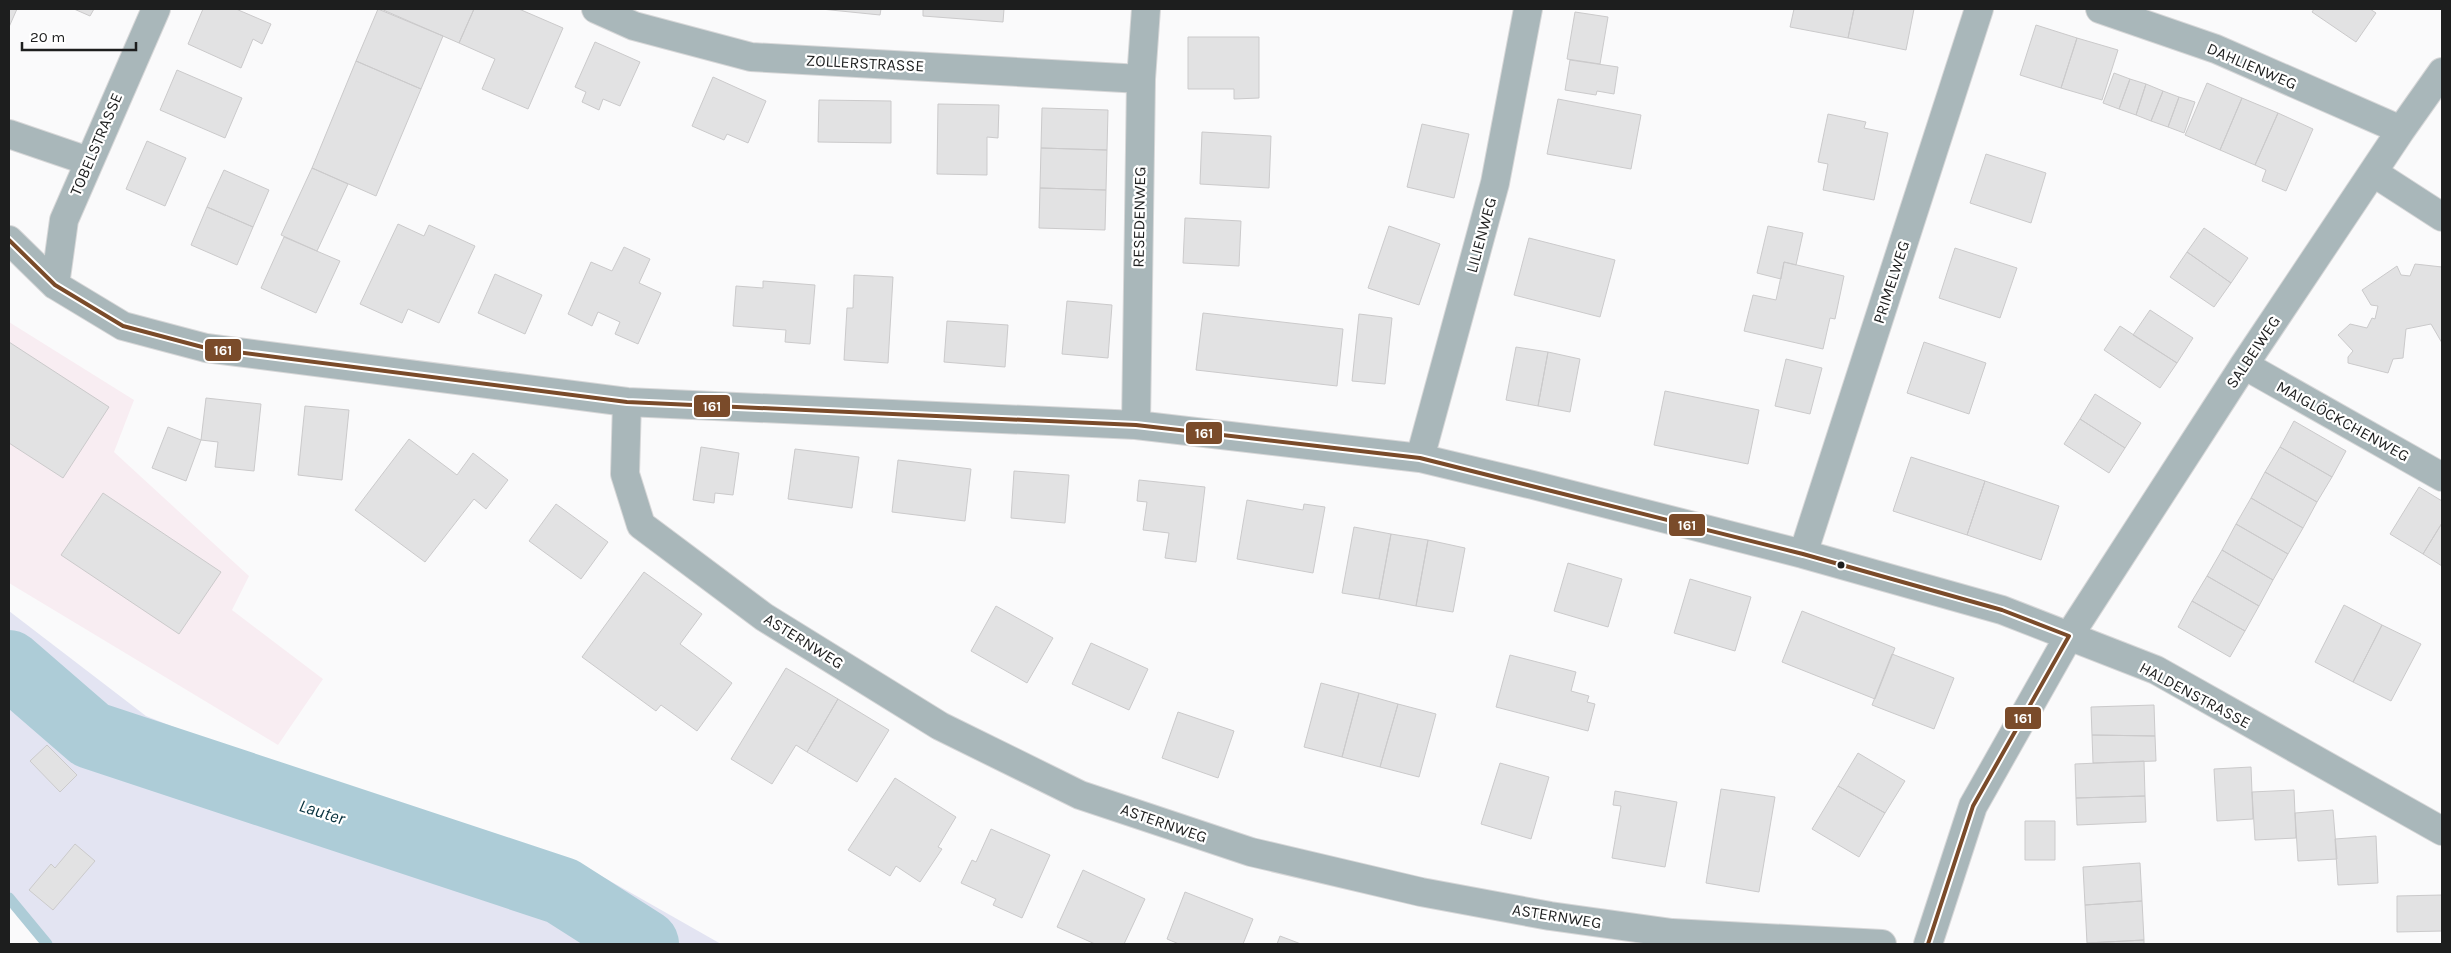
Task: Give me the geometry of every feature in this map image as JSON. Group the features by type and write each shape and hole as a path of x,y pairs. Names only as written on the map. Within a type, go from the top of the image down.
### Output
{"street":[{"name":"TOBELSTRASSE","path":"54,285 64,220 156,9"},
{"name":"ZOLLERSTRASSE","path":"596,9 634,26 751,57 1142,79"},
{"name":"RESEDENWEG","path":"1136,424 1142,79 1146,9"},
{"name":"LILIENWEG","path":"1420,458 1495,182 1528,9"},
{"name":"PRIMELWEG","path":"1803,554 1979,9"},
{"name":"DAHLIENWEG","path":"2100,9 2216,49 2401,130"},
{"name":"SALBEIWEG","path":"2069,636 2244,365 2442,72"},
{"path":"9,134 88,162"},
{"path":"2374,173 2442,218"},
{"name":"HALDENSTRASSE","path":"9,240 54,285 123,326 206,348 627,402 1136,424 1420,458 1803,554 2002,610 2156,670 2442,831"},
{"name":"MAIGLÖCKCHENWEG","path":"2244,365 2442,476"},
{"name":"ASTERNWEG","path":"627,402 625,474 641,525 764,617 932,721 1080,795 1250,852 1421,892 1550,916 1672,933 1882,944"},
{"path":"1928,944 1973,806 2069,636"}],"shaded area":[{"path":"9,322 134,400 114,452 249,576 232,610 323,679 278,745 9,583"},
{"path":"9,611 146,716 332,789 575,861 721,944 47,944 9,898"}],"building":[{"path":"9,9 17,9 9,27"},
{"path":"74,9 94,9 90,16"},
{"path":"203,9 236,9 271,24 262,44 253,39 241,68 188,44"},
{"path":"378,9 443,36 421,89 356,61"},
{"path":"381,9 474,9 459,43"},
{"path":"474,9 519,9 563,28 528,109 482,89 495,59 459,43"},
{"path":"821,9 881,9 880,15"},
{"path":"923,9 1004,9 1003,22 923,16"},
{"path":"1794,9 1854,9 1848,38 1790,27"},
{"path":"1854,9 1914,9 1906,50 1848,38"},
{"path":"2314,9 2370,9 2376,13 2356,42 2312,12"},
{"path":"1575,12 1608,17 1600,64 1567,59"},
{"path":"2036,25 2077,38 2061,88 2020,75"},
{"path":"1188,37 1259,37 1259,98 1234,99 1234,89 1188,89"},
{"path":"2077,38 2118,50 2102,100 2061,88"},
{"path":"595,42 640,62 620,106 603,99 599,110 582,102 586,92 575,87"},
{"path":"1570,60 1618,67 1614,94 1597,91 1596,95 1565,90"},
{"path":"356,61 421,89 376,196 312,168"},
{"path":"177,70 242,98 225,138 160,110"},
{"path":"2114,73 2130,79 2119,109 2103,103"},
{"path":"713,77 766,101 748,143 727,134 724,140 692,126"},
{"path":"2130,79 2146,84 2136,115 2119,109"},
{"path":"2207,83 2242,98 2220,150 2185,135"},
{"path":"2146,84 2163,91 2151,121 2136,115"},
{"path":"2163,91 2179,97 2168,127 2151,121"},
{"path":"2179,97 2195,102 2184,133 2168,127"},
{"path":"2242,98 2278,113 2255,165 2220,150"},
{"path":"1558,99 1641,115 1631,169 1547,154"},
{"path":"819,100 891,101 891,143 818,142"},
{"path":"938,104 999,105 998,138 987,137 987,175 937,174"},
{"path":"1042,108 1108,110 1107,150 1041,148"},
{"path":"2278,113 2313,129 2286,191 2262,181 2266,170 2255,165"},
{"path":"1828,114 1866,122 1864,128 1888,133 1874,200 1823,190 1828,164 1818,162"},
{"path":"1422,124 1469,134 1454,198 1407,187"},
{"path":"1202,132 1271,136 1269,188 1200,184"},
{"path":"147,141 186,158 165,206 126,189"},
{"path":"1041,148 1107,150 1106,190 1040,188"},
{"path":"1986,154 2046,173 2031,223 1970,203"},
{"path":"312,168 348,184 317,251 281,235"},
{"path":"224,170 269,190 253,227 207,207"},
{"path":"1040,188 1106,190 1105,230 1039,228"},
{"path":"207,207 253,227 237,265 191,245"},
{"path":"1185,218 1241,221 1239,266 1183,263"},
{"path":"398,224 424,236 429,225 475,246 439,323 408,309 402,323 360,304"},
{"path":"1389,226 1440,244 1419,305 1368,288"},
{"path":"1768,226 1803,233 1796,265 1784,262 1781,279 1757,273"},
{"path":"2204,228 2248,258 2231,283 2187,252"},
{"path":"284,237 340,261 316,313 261,288"},
{"path":"1529,238 1615,260 1600,317 1514,295"},
{"path":"624,247 650,259 639,283 661,293 638,344 615,334 620,322 598,312 592,326 568,314 591,262 612,271"},
{"path":"1955,248 2017,268 2000,318 1939,298"},
{"path":"2187,252 2231,283 2214,307 2170,277"},
{"path":"1784,262 1844,276 1835,319 1830,318 1823,349 1744,331 1753,295 1776,300"},
{"path":"2415,264 2442,267 2442,343 2431,324 2406,329 2403,358 2393,359 2388,373 2348,363 2348,357 2353,351 2338,335 2350,324 2367,328 2372,318 2375,319 2378,306 2371,305 2362,290 2397,266 2401,275 2410,276"},
{"path":"495,274 542,295 525,334 478,313"},
{"path":"854,275 893,277 888,363 844,360 847,308 853,308"},
{"path":"763,281 815,285 810,344 785,342 786,330 733,326 736,286 763,288"},
{"path":"1067,301 1112,305 1108,358 1062,354"},
{"path":"2150,310 2193,338 2177,363 2133,335"},
{"path":"1203,313 1343,329 1337,386 1196,370"},
{"path":"1359,314 1392,318 1385,384 1352,381"},
{"path":"947,321 1008,325 1005,367 944,362"},
{"path":"2120,326 2177,363 2160,388 2104,350"},
{"path":"9,342 109,407 63,478 9,443"},
{"path":"1924,342 1986,363 1969,414 1907,393"},
{"path":"1516,347 1548,352 1538,406 1506,400"},
{"path":"1548,352 1580,359 1570,412 1538,406"},
{"path":"1786,359 1822,368 1810,414 1775,406"},
{"path":"1665,391 1759,410 1748,464 1654,445"},
{"path":"2095,394 2141,423 2125,448 2080,419"},
{"path":"206,398 261,404 254,471 215,467 218,442 201,440"},
{"path":"305,406 349,410 342,480 298,475"},
{"path":"2080,419 2125,448 2109,473 2064,444"},
{"path":"2294,421 2346,451 2332,477 2280,447"},
{"path":"168,427 201,440 186,481 152,468"},
{"path":"409,439 457,475 473,453 508,480 486,509 474,499 425,562 355,510"},
{"path":"701,447 739,453 733,495 715,493 714,503 693,500"},
{"path":"2280,447 2332,477 2317,502 2265,472"},
{"path":"795,449 859,457 852,508 788,499"},
{"path":"1911,457 1985,481 1967,535 1893,511"},
{"path":"898,460 971,469 965,521 892,512"},
{"path":"1014,471 1069,475 1065,523 1011,518"},
{"path":"2265,472 2317,502 2303,528 2251,498"},
{"path":"1139,480 1205,487 1196,562 1165,558 1169,533 1143,530 1147,502 1137,501"},
{"path":"1985,481 2059,506 2041,560 1967,535"},
{"path":"2419,487 2442,501 2442,523 2423,554 2390,534"},
{"path":"103,493 221,572 179,634 61,555"},
{"path":"2251,498 2303,528 2288,554 2236,524"},
{"path":"1247,500 1303,510 1304,504 1325,507 1313,573 1237,559"},
{"path":"556,504 608,542 581,579 529,541"},
{"path":"2442,523 2442,566 2423,554"},
{"path":"2236,524 2288,554 2273,580 2222,550"},
{"path":"1354,527 1391,534 1379,599 1342,593"},
{"path":"1391,534 1428,540 1416,606 1379,599"},
{"path":"1428,540 1465,548 1453,612 1416,606"},
{"path":"2222,550 2273,580 2259,606 2207,576"},
{"path":"1568,563 1622,579 1608,627 1554,611"},
{"path":"644,572 702,614 680,644 732,683 697,731 661,705 656,711 582,657"},
{"path":"2207,576 2259,606 2245,631 2192,601"},
{"path":"1690,579 1751,597 1735,651 1674,633"},
{"path":"2192,601 2245,631 2230,657 2178,627"},
{"path":"2344,605 2382,625 2353,682 2315,662"},
{"path":"996,606 1053,638 1027,683 971,651"},
{"path":"1802,611 1895,648 1875,699 1782,662"},
{"path":"2382,625 2421,644 2391,701 2353,682"},
{"path":"1091,643 1148,669 1129,710 1072,684"},
{"path":"1892,654 1954,678 1934,729 1872,705"},
{"path":"1510,655 1576,672 1571,691 1589,696 1587,702 1595,704 1588,731 1496,707"},
{"path":"786,668 838,699 807,752 796,745 772,784 731,759"},
{"path":"1321,683 1359,693 1342,757 1304,747"},
{"path":"1359,693 1398,704 1380,767 1342,757"},
{"path":"838,699 889,730 857,782 807,752"},
{"path":"1398,704 1436,714 1419,777 1380,767"},
{"path":"2154,705 2155,736 2092,735 2091,707"},
{"path":"1178,712 1234,731 1218,778 1162,758"},
{"path":"2092,735 2155,736 2156,761 2093,763"},
{"path":"47,745 77,775 60,792 30,761"},
{"path":"1858,753 1905,781 1885,813 1838,786"},
{"path":"2144,761 2145,796 2076,798 2075,764"},
{"path":"1500,763 1549,777 1531,839 1481,824"},
{"path":"2251,767 2253,819 2217,821 2214,769"},
{"path":"895,778 956,817 938,847 942,849 920,882 896,866 890,876 848,850"},
{"path":"1838,786 1885,813 1859,857 1812,829"},
{"path":"1721,789 1775,797 1759,892 1706,883"},
{"path":"2294,790 2296,838 2255,840 2252,792"},
{"path":"1615,791 1677,802 1665,867 1612,858 1621,806 1613,805"},
{"path":"2145,796 2146,822 2077,825 2076,798"},
{"path":"2333,810 2337,859 2298,861 2295,813"},
{"path":"2025,821 2055,821 2055,860 2025,860"},
{"path":"991,829 1050,855 1022,918 993,905 996,899 961,883 972,860 976,862"},
{"path":"2376,836 2378,883 2338,885 2335,839"},
{"path":"75,844 95,861 53,910 29,890 51,864 55,868"},
{"path":"2140,863 2142,901 2085,905 2083,867"},
{"path":"1083,870 1145,899 1124,944 1095,944 1057,927"},
{"path":"1185,892 1253,919 1243,944 1179,944 1167,939"},
{"path":"2442,895 2442,931 2397,932 2397,896"},
{"path":"2142,901 2144,940 2087,943 2085,905"},
{"path":"1280,936 1301,944 1277,944"},
{"path":"2144,940 2144,944 2087,944 2087,943"}],"waterway":[{"name":"Lauter","path":"9,664 91,735 562,891 645,944"},
{"path":"9,898 47,944"}],"transit line":[{"name":"161","path":"9,240 55,285 123,326 206,348 627,402 1136,425 1420,458 1803,554 2002,610 2069,636 1973,806 1928,944"}]}
